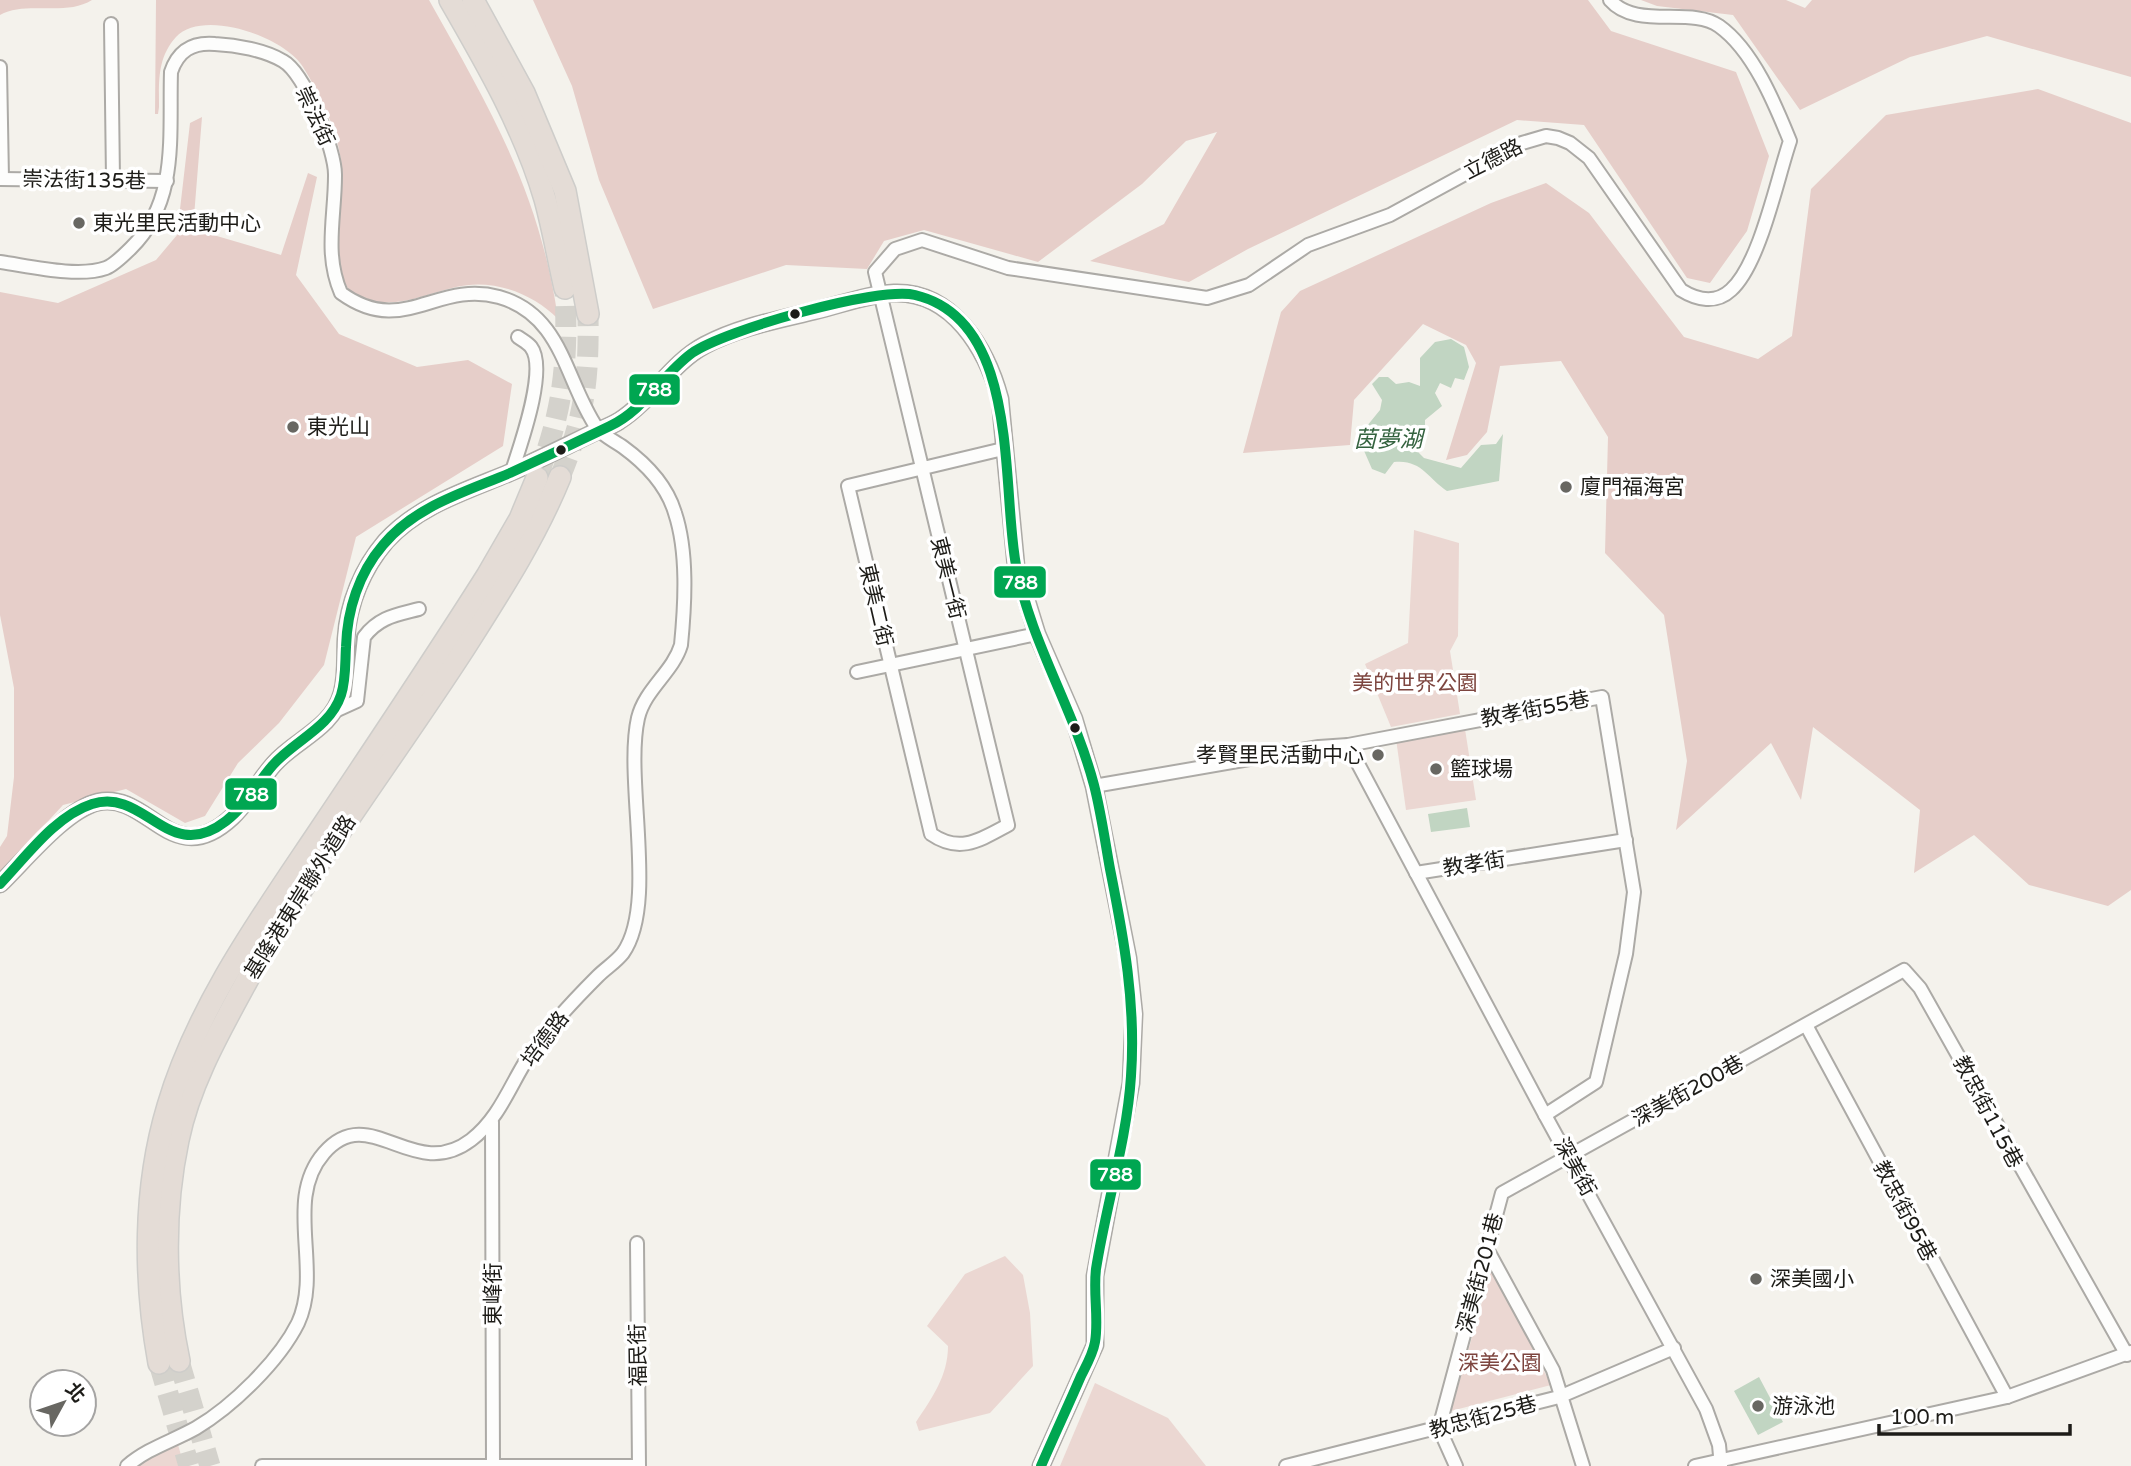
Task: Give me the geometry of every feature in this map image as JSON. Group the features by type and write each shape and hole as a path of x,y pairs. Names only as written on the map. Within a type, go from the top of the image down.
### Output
{"highway":[{"path":"450,0 516,98 545,199 565,288"},
{"path":"473,0 516,98 565,191 588,314"},
{"name":"基隆港東岸聯外道路","path":"169,1362 161,1321 158,1245 186,1082 222,1027 270,941 496,581 542,522 560,477"},
{"name":"基隆港東岸聯外道路","path":"496,581 537,478"}],"street":[{"name":"立德路","path":"881,295 875,272 895,249 922,240 1008,268 1207,298 1227,295 1249,285 1308,245 1390,215 1504,151 1546,136 1570,142 1589,158 1682,290 1696,298 1718,298 1730,291 1748,264 1768,214 1790,141 1764,82 1738,46 1718,25 1643,16 1615,6 1610,0"},
{"path":"111,24 113,179"},
{"name":"崇法街","path":"0,262 69,271 107,268 148,231 162,206 167,181 170,72 176,57 191,46 214,43 266,54 286,62 325,129 336,174 330,246 341,293 380,312 392,313 456,295 485,294 524,307 544,325 558,344 598,430"},
{"path":"0,67 1,179"},
{"name":"崇法街135巷","path":"1,179 167,181"},
{"path":"0,884 75,813 101,801 116,801 129,806 170,834 179,836 215,829 231,818 275,762 323,725 335,711 345,678 346,635 356,591 376,555 403,525 429,507 620,421 702,346 741,329 881,295 895,293 925,299 959,320 975,338 985,354 1000,399 1016,566 1037,634 1074,719 1094,786 1128,958 1134,1014 1131,1083 1095,1276 1096,1345 1041,1466"},
{"name":"東美一街","path":"881,295 1008,825 975,842"},
{"path":"512,471 530,415 537,365 532,348 518,337"},
{"name":"培德路","path":"127,1466 141,1454 199,1426 216,1413 274,1360 294,1330 304,1303 308,1278 304,1203 314,1168 332,1145 355,1135 369,1135 412,1152 439,1154 468,1142 492,1122 539,1040 622,954 634,932 638,893 637,728 643,703 677,657 681,645 682,565 679,527 673,505 645,465 598,430"},
{"name":"東美二街","path":"975,842 946,844 931,834 848,486 1003,449"},
{"path":"335,711 357,701 364,637 370,629 378,621 419,609"},
{"path":"857,672 1037,634"},
{"name":"教孝街55巷","path":"1348,745 1602,696 1626,840"},
{"path":"1094,786 1319,747 1348,745"},
{"name":"教孝街","path":"1348,745 1416,873 1626,840"},
{"path":"1545,1115 1596,1082 1632,915 1633,873 1626,840"},
{"name":"深美街","path":"1416,873 1706,1409 1721,1463"},
{"name":"教忠街115巷","path":"1805,1025 1894,973 1904,970 1910,973 2129,1354"},
{"name":"深美街200巷","path":"1570,1157 1805,1025"},
{"name":"教忠街95巷","path":"1805,1025 2007,1397"},
{"name":"東峰街","path":"492,1122 493,1465"},
{"name":"深美街201巷","path":"1439,1428 1502,1192 1570,1157"},
{"name":"福民街","path":"637,1243 639,1466"},
{"path":"1486,1247 1553,1370 1559,1397 1583,1466"},
{"name":"教忠街25巷","path":"1286,1466 1559,1397 1674,1348"},
{"path":"1695,1466 1721,1463 2007,1397 2129,1354"},
{"path":"1439,1428 1456,1466"},
{"path":"262,1466 639,1466"}],"green space":[{"name":"美的世界公園","path":"1414,530 1459,543 1458,636 1450,651 1460,714 1391,727 1365,664 1408,643"},
{"name":"籃球場","path":"1465,729 1476,800 1406,810 1396,739"},
{"path":"1005,1256 1023,1275 1030,1313 1033,1366 990,1413 919,1431 916,1422 938,1386 945,1367 948,1346 927,1326 965,1274"},
{"name":"深美公園","path":"1492,1267 1551,1385 1451,1411"},
{"path":"1095,1383 1168,1418 1206,1466 1060,1466"},
{"path":"177,1441 184,1466 135,1466"}],"shaded area":[{"path":"0,0 92,0 70,7 22,9 0,15"},
{"path":"156,0 429,0 510,153 539,231 558,319 537,302 498,286 456,287 391,302 355,296 345,283 338,250 342,175 339,148 327,112 303,67 279,46 243,30 205,25 188,29 176,37 165,53 160,70 158,114 155,114"},
{"path":"533,0 1588,0 1611,31 1736,72 1769,156 1747,231 1710,283 1687,278 1584,125 1517,120 1248,249 1189,282 1090,261 1164,224 1217,132 1186,141 1142,184 1038,262 924,230 884,241 867,269 786,265 653,309 599,180 572,86"},
{"path":"1641,0 1786,0 1805,8 1812,0 2131,0 2131,77 1987,36 1910,57 1800,110 1733,15 1657,6"},
{"path":"2038,89 2131,123 2131,890 2108,906 2029,885 1974,835 1914,873 1920,810 1813,727 1801,800 1771,743 1676,830 1687,761 1664,615 1605,553 1608,437 1561,361 1500,366 1487,432 1467,455 1446,460 1476,363 1466,345 1423,324 1354,400 1350,445 1243,453 1281,312 1300,291 1491,203 1546,183 1589,213 1684,337 1758,359 1792,336 1811,189 1886,115"},
{"path":"202,117 193,229 281,255 308,173 317,177 296,275 339,334 417,367 468,360 512,384 503,446 356,537 324,665 279,723 238,763 205,816 185,823 126,789 63,805 0,873 0,847 7,836 14,777 14,688 0,615 0,292 58,303 156,260 177,235 190,123"}],"water":[{"name":"茵夢湖","path":"1451,339 1464,347 1469,367 1464,380 1455,378 1451,388 1440,383 1435,393 1442,406 1425,420 1425,427 1418,437 1412,438 1411,445 1424,458 1461,468 1481,445 1496,444 1503,434 1499,481 1447,491 1411,463 1394,462 1385,474 1372,469 1358,437 1380,410 1382,400 1372,384 1379,377 1388,377 1396,384 1409,382 1420,386 1420,358 1435,342"},
{"path":"1467,808 1470,827 1431,832 1428,814"},
{"name":"游泳池","path":"1759,1377 1783,1422 1758,1435 1734,1391"}],"tunnel":[{"path":"537,478 559,407 565,363 565,288"},
{"path":"560,477 575,435 584,397 588,358 588,314"},
{"path":"179,1361 210,1466"},
{"path":"159,1363 189,1466"}],"transit line":[{"name":"788","path":"0,884 53,827 92,804 111,802 128,806 172,831 188,835 206,832 233,815 273,765 320,725 336,706 344,683 349,619 361,580 383,545 396,531 425,510 610,426 633,411 692,353 736,333 837,303 896,294 915,295 949,311 973,337 990,371 1000,410 1016,565 1031,621 1075,729 1094,785 1120,921 1130,997 1132,1049 1129,1100 1096,1269 1095,1342 1041,1466"}],"place":[{"name":"東光里民活動中心","path":"79,223"},
{"name":"東光山","path":"293,427"},
{"name":"廈門福海宮","path":"1566,487"},
{"name":"孝賢里民活動中心","path":"1378,755"},
{"name":"籃球場","path":"1436,769"},
{"name":"深美國小","path":"1756,1279"},
{"name":"游泳池","path":"1758,1406"}]}
